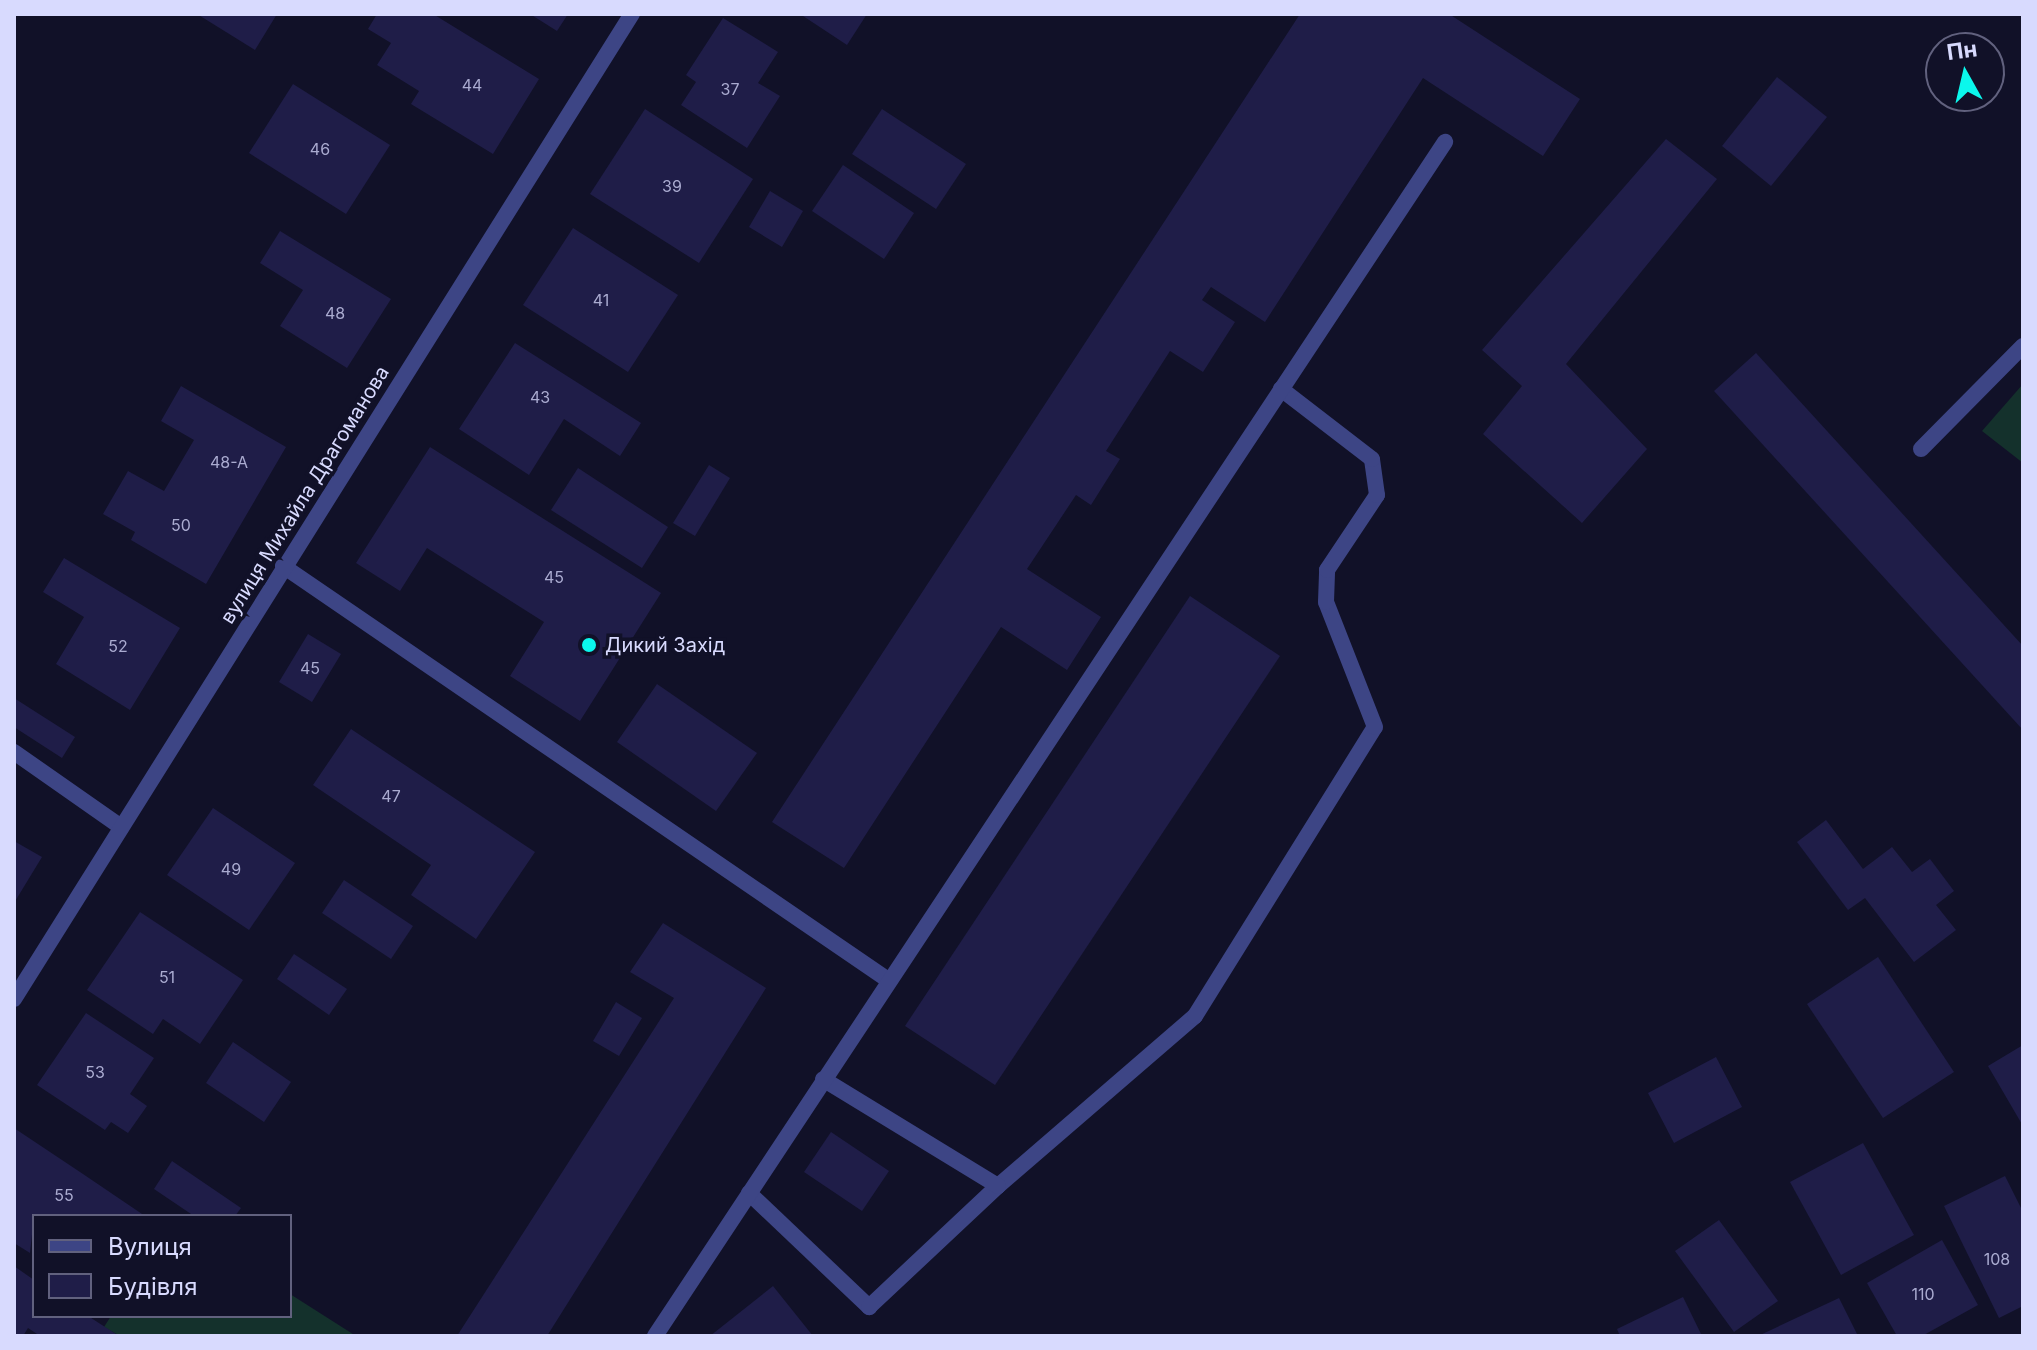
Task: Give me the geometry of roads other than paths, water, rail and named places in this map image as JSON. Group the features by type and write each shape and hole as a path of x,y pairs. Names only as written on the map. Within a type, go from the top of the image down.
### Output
{"street":[{"name":"вулиця Михайла Драгоманова","path":"14,999 632,14"},
{"path":"655,1336 1445,142"},
{"path":"1921,449 2023,346"},
{"path":"749,1193 869,1307 998,1186 1195,1016 1375,727 1326,602 1327,570 1377,495 1372,459 1281,389"},
{"path":"283,566 888,980"},
{"path":"14,752 121,827"},
{"path":"823,1079 998,1186"}],"place":[{"name":"Дикий Захід","path":"589,645"}]}
